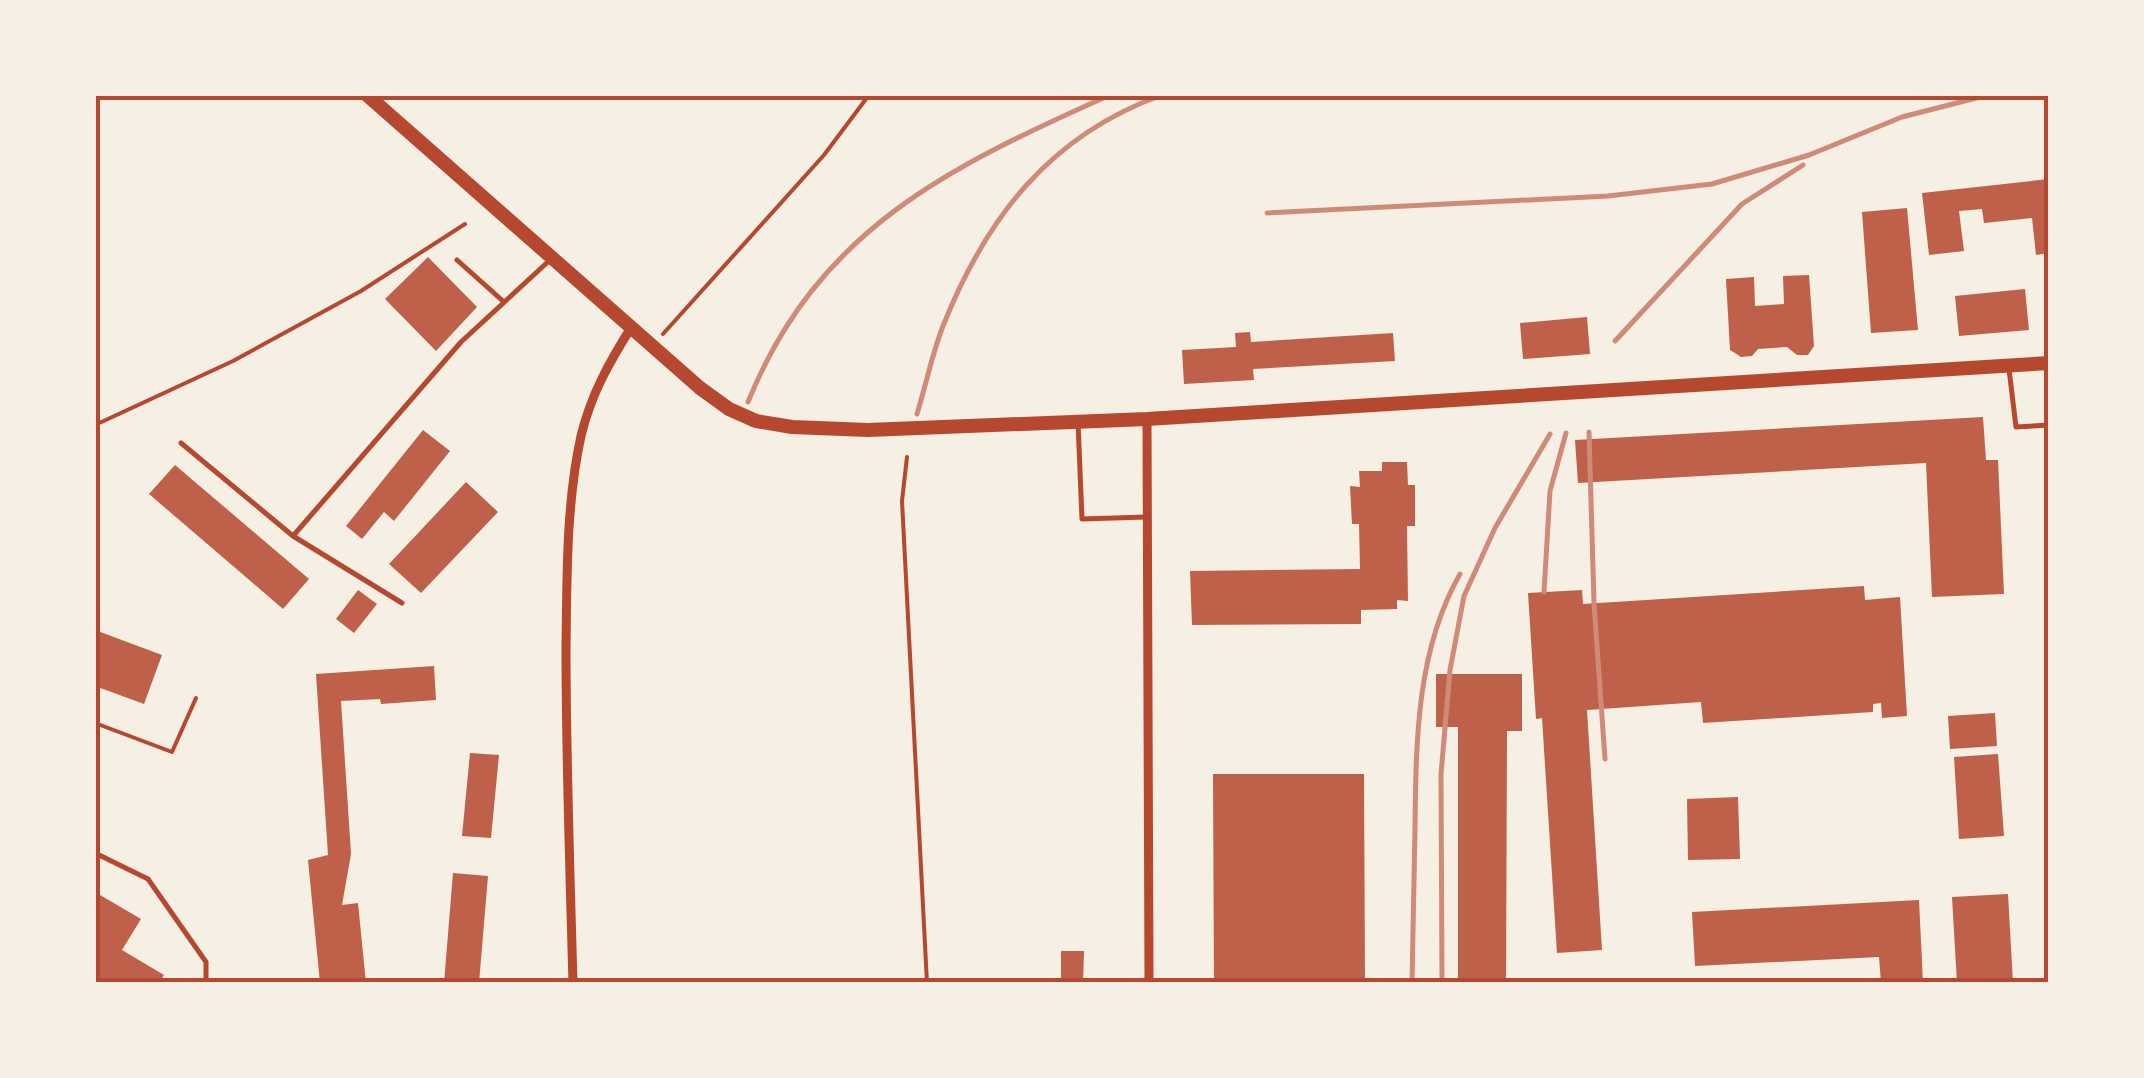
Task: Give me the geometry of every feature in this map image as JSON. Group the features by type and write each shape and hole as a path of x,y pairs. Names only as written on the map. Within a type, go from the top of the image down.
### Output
{"main road":[{"path":"367,95 729,409 774,424 868,430 1147,419 2049,363"}],"street":[{"path":"573,983 567,572 582,436 600,376 632,326"},
{"path":"1147,419 1149,983"}],"lane":[{"path":"293,536 461,342 553,256"},
{"path":"457,260 504,302"},
{"path":"2009,366 2016,427 2049,425"},
{"path":"1078,422 1082,519 1146,517"},
{"path":"181,443 293,536 402,603"},
{"path":"95,852 148,880 206,962 206,983"}],"path":[{"path":"653,345 824,155 870,95"},
{"path":"95,425 313,317 427,252 465,224"},
{"path":"907,456 902,501 928,983"},
{"path":"95,723 172,752 196,698"}],"building":[{"path":"2049,179 2049,253 2036,255 2032,218 1984,223 1982,209 1959,211 1964,251 1929,255 1922,193"},
{"path":"1907,208 1918,330 1871,333 1862,212"},
{"path":"428,257 477,307 436,351 385,299"},
{"path":"1809,275 1814,346 1808,355 1797,355 1787,347 1758,349 1752,356 1741,357 1730,350 1726,279 1754,277 1755,306 1784,304 1783,276"},
{"path":"2025,289 2029,330 1959,336 1955,296"},
{"path":"1587,317 1590,354 1523,359 1520,323"},
{"path":"1250,332 1251,342 1393,333 1395,361 1253,369 1254,380 1184,384 1182,350 1236,347 1235,333"},
{"path":"1983,417 1986,460 1998,460 2004,594 1932,597 1926,463 1578,483 1575,440"},
{"path":"423,430 450,451 394,521 384,512 362,539 346,526"},
{"path":"1382,462 1407,462 1408,485 1415,485 1415,526 1407,526 1408,601 1397,600 1397,609 1361,610 1361,624 1192,625 1190,571 1360,569 1359,524 1352,524 1350,486 1360,487 1359,471 1382,471"},
{"path":"175,465 309,579 283,609 149,494"},
{"path":"466,482 498,512 421,593 389,564"},
{"path":"1864,586 1865,600 1900,597 1907,716 1882,718 1881,703 1873,704 1873,712 1703,723 1701,702 1587,710 1602,950 1557,953 1542,718 1536,719 1528,593 1582,590 1583,604"},
{"path":"358,590 377,604 354,633 336,619"},
{"path":"95,630 162,655 144,704 95,686"},
{"path":"434,666 436,700 381,704 380,699 341,701 351,854 342,905 358,903 366,983 320,983 308,860 328,855 316,674"},
{"path":"1436,674 1522,674 1522,731 1507,731 1506,983 1458,983 1458,727 1436,727"},
{"path":"1995,713 1997,746 1950,749 1948,716"},
{"path":"470,753 499,755 491,838 462,836"},
{"path":"1998,754 2004,836 1959,839 1954,757"},
{"path":"1213,774 1364,774 1365,983 1214,983"},
{"path":"1738,797 1740,859 1688,860 1687,799"},
{"path":"453,873 488,876 479,983 444,983"},
{"path":"95,892 141,919 122,950 164,975 159,983 95,983"},
{"path":"2008,894 2013,983 1957,983 1952,897"},
{"path":"1919,900 1923,983 1881,983 1879,957 1695,966 1692,912"},
{"path":"1061,951 1084,951 1083,983 1061,983"}],"railway":[{"path":"748,402 777,342 811,291 851,248 943,178 1110,95"},
{"path":"917,414 943,326 960,287 1002,216 1055,157 1122,112 1162,95"},
{"path":"1267,213 1608,196 1712,184 1809,155 1902,117 1988,95"},
{"path":"1615,341 1742,204 1803,165"},
{"path":"1589,432 1594,603 1605,759"},
{"path":"1544,592 1550,491 1566,433"},
{"path":"1442,983 1441,774 1450,670 1464,596 1495,528 1550,434"},
{"path":"1412,983 1421,698 1435,634 1460,574"}]}
